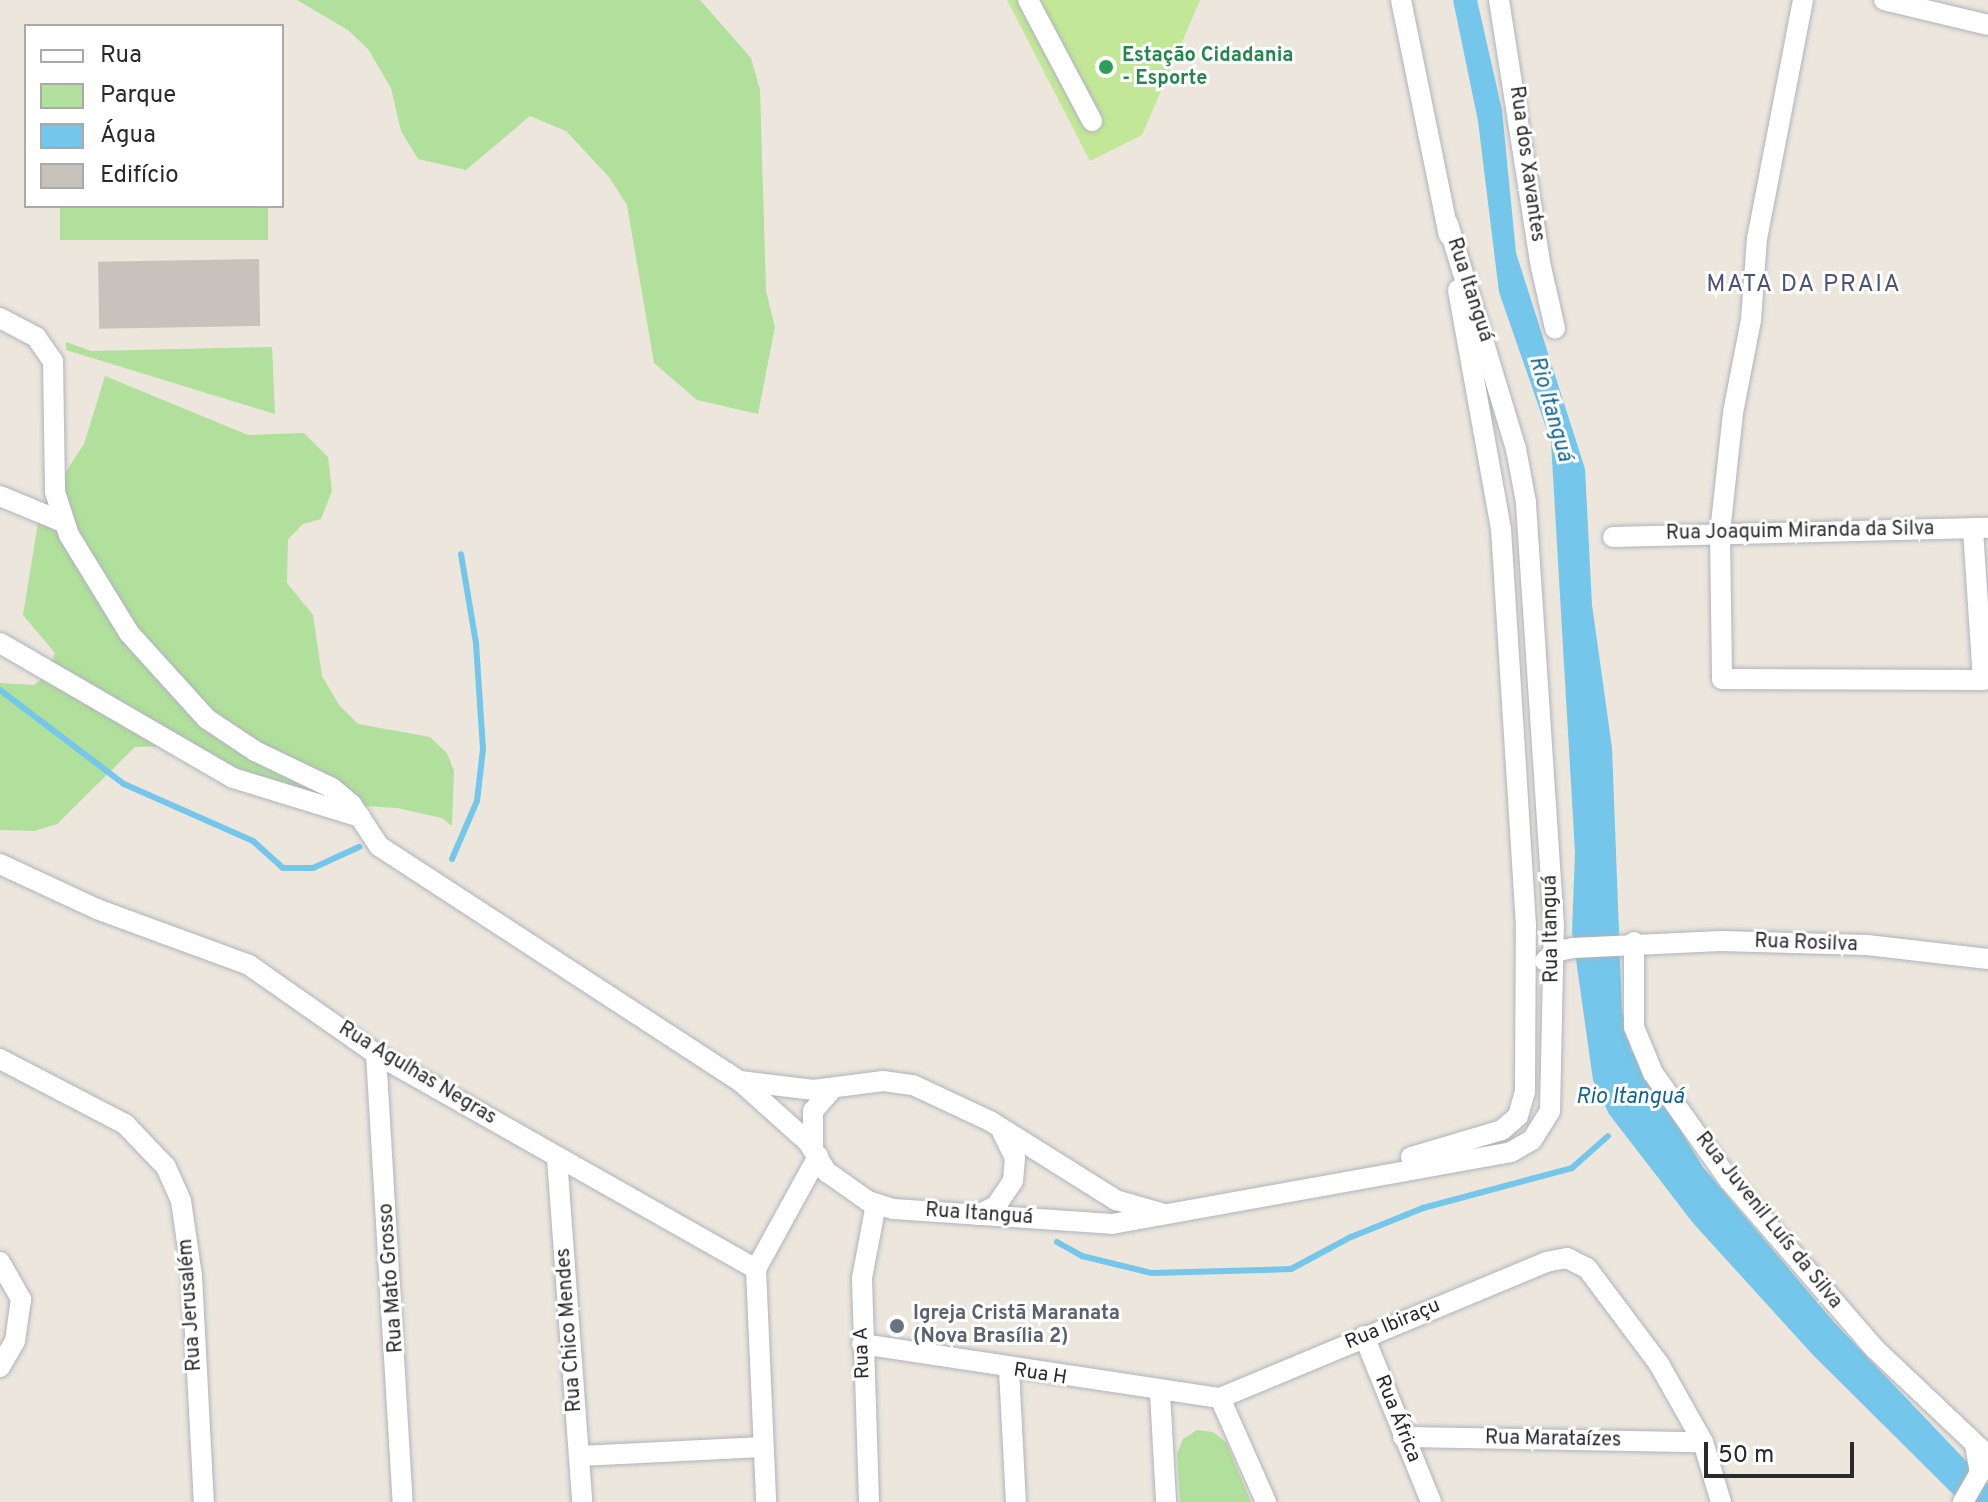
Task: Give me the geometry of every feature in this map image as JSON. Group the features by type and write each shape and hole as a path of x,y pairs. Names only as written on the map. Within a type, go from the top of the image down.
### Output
{"street":[{"path":"1028,0 1092,121"},
{"path":"1401,0 1448,224"},
{"name":"Rua dos Xavantes","path":"1499,0 1541,267 1555,328"},
{"path":"1803,0 1757,238 1720,533 1722,679 1983,680 1980,528"},
{"path":"1884,0 1988,25"},
{"name":"Rua Itanguá","path":"0,318 36,337 53,361 55,492 63,522 111,608 188,701 255,751 332,788 360,817 369,835 391,854 740,1081 815,1152 827,1172 876,1204 1112,1224 1327,1182 1511,1152 1532,1140 1546,1121 1551,1100 1563,950 1522,478 1448,224"},
{"name":"Rua Itanguá","path":"1327,1182 1511,1124 1524,1099 1528,978 1500,518 1448,224"},
{"path":"0,496 63,522"},
{"name":"Rua Joaquim Miranda da Silva","path":"1613,537 1980,528"},
{"path":"0,643 233,778 360,817"},
{"name":"Rua Agulhas Negras","path":"0,864 97,909 249,965 376,1054 748,1265"},
{"name":"Rua Rosilva","path":"1563,950 1628,943 1867,945 1988,959"},
{"name":"Rua Juvenil Luís da Silva","path":"1628,943 1634,1027 1653,1073 1729,1180 1875,1349 1981,1450"},
{"path":"1528,978 1563,950"},
{"name":"Rua Mato Grosso","path":"376,1054 403,1502"},
{"name":"Rua Jerusalém","path":"0,1059 125,1124 166,1167 181,1201 192,1276 204,1502"},
{"name":"Rua Itanguá","path":"740,1081 832,1089 896,1082 990,1121 1116,1200 1169,1214"},
{"path":"766,1502 748,1265 815,1152 813,1111 832,1089"},
{"path":"978,1215 1003,1199 1016,1170 1012,1147 990,1121"},
{"name":"Rua Chico Mendes","path":"557,1158 582,1502"},
{"name":"Rua A","path":"869,1502 862,1344 863,1262 876,1204"},
{"name":"Rua Ibiraçu","path":"1220,1398 1364,1336 1567,1258 1587,1268 1659,1364 1703,1442"},
{"path":"0,1262 21,1299 15,1341 0,1367"},
{"name":"Rua África","path":"1364,1336 1431,1502"},
{"name":"Rua H","path":"862,1344 1160,1393 1220,1398"},
{"path":"1009,1370 1016,1502"},
{"path":"1160,1393 1166,1502"},
{"path":"1220,1398 1266,1502"},
{"name":"Rua Marataízes","path":"1403,1437 1703,1442"},
{"path":"1703,1442 1721,1502"},
{"path":"580,1456 763,1447"},
{"path":"1963,1502 1978,1484 1981,1450"}],"green space":[{"path":"297,0 700,0 751,58 760,90 766,291 775,327 758,414 697,400 654,363 627,205 609,177 566,131 530,116 466,170 418,159 401,131 391,88 368,49 348,30"},
{"name":"Estação Cidadania - Esporte","path":"1007,0 1200,0 1142,135 1090,161"},
{"path":"60,208 268,208 268,240 60,240"},
{"path":"66,342 91,351 272,347 275,414 66,350"},
{"path":"105,376 248,435 304,433 328,457 332,491 321,519 303,524 288,539 287,583 313,615 322,676 339,705 358,724 430,737 447,753 454,771 452,826 442,818 397,808 317,803 169,746 135,747 57,824 34,831 0,830 0,683 34,685 47,674 55,653 23,615 40,511 84,444"},
{"path":"1197,1430 1213,1432 1226,1442 1251,1502 1180,1502 1177,1454 1183,1439"}],"water":[{"name":"Rio Itanguá","path":"1453,0 1477,0 1502,110 1516,253 1585,469 1592,605 1612,748 1622,1011 1631,1050 1703,1167 1833,1321 1988,1484 1988,1502 1961,1502 1813,1355 1693,1223 1609,1114 1593,1080 1572,931 1575,852 1551,442 1499,292 1478,121"}],"building":[{"path":"259,259 260,326 99,329 98,262"}],"waterway":[{"path":"452,859 477,801 483,749 476,643 461,554"},
{"path":"0,690 124,784 253,841 283,868 313,868 359,847"},
{"path":"1057,1242 1082,1256 1152,1273 1291,1269 1351,1237 1423,1208 1572,1168 1608,1136"}],"place":[{"name":"Estação Cidadania - Esporte","path":"1106,67"},
{"name":"Igreja Cristã Maranata (Nova Brasília 2)","path":"897,1326"}],"district":[{"name":"MATA DA PRAIA","path":"1804,286"}]}
